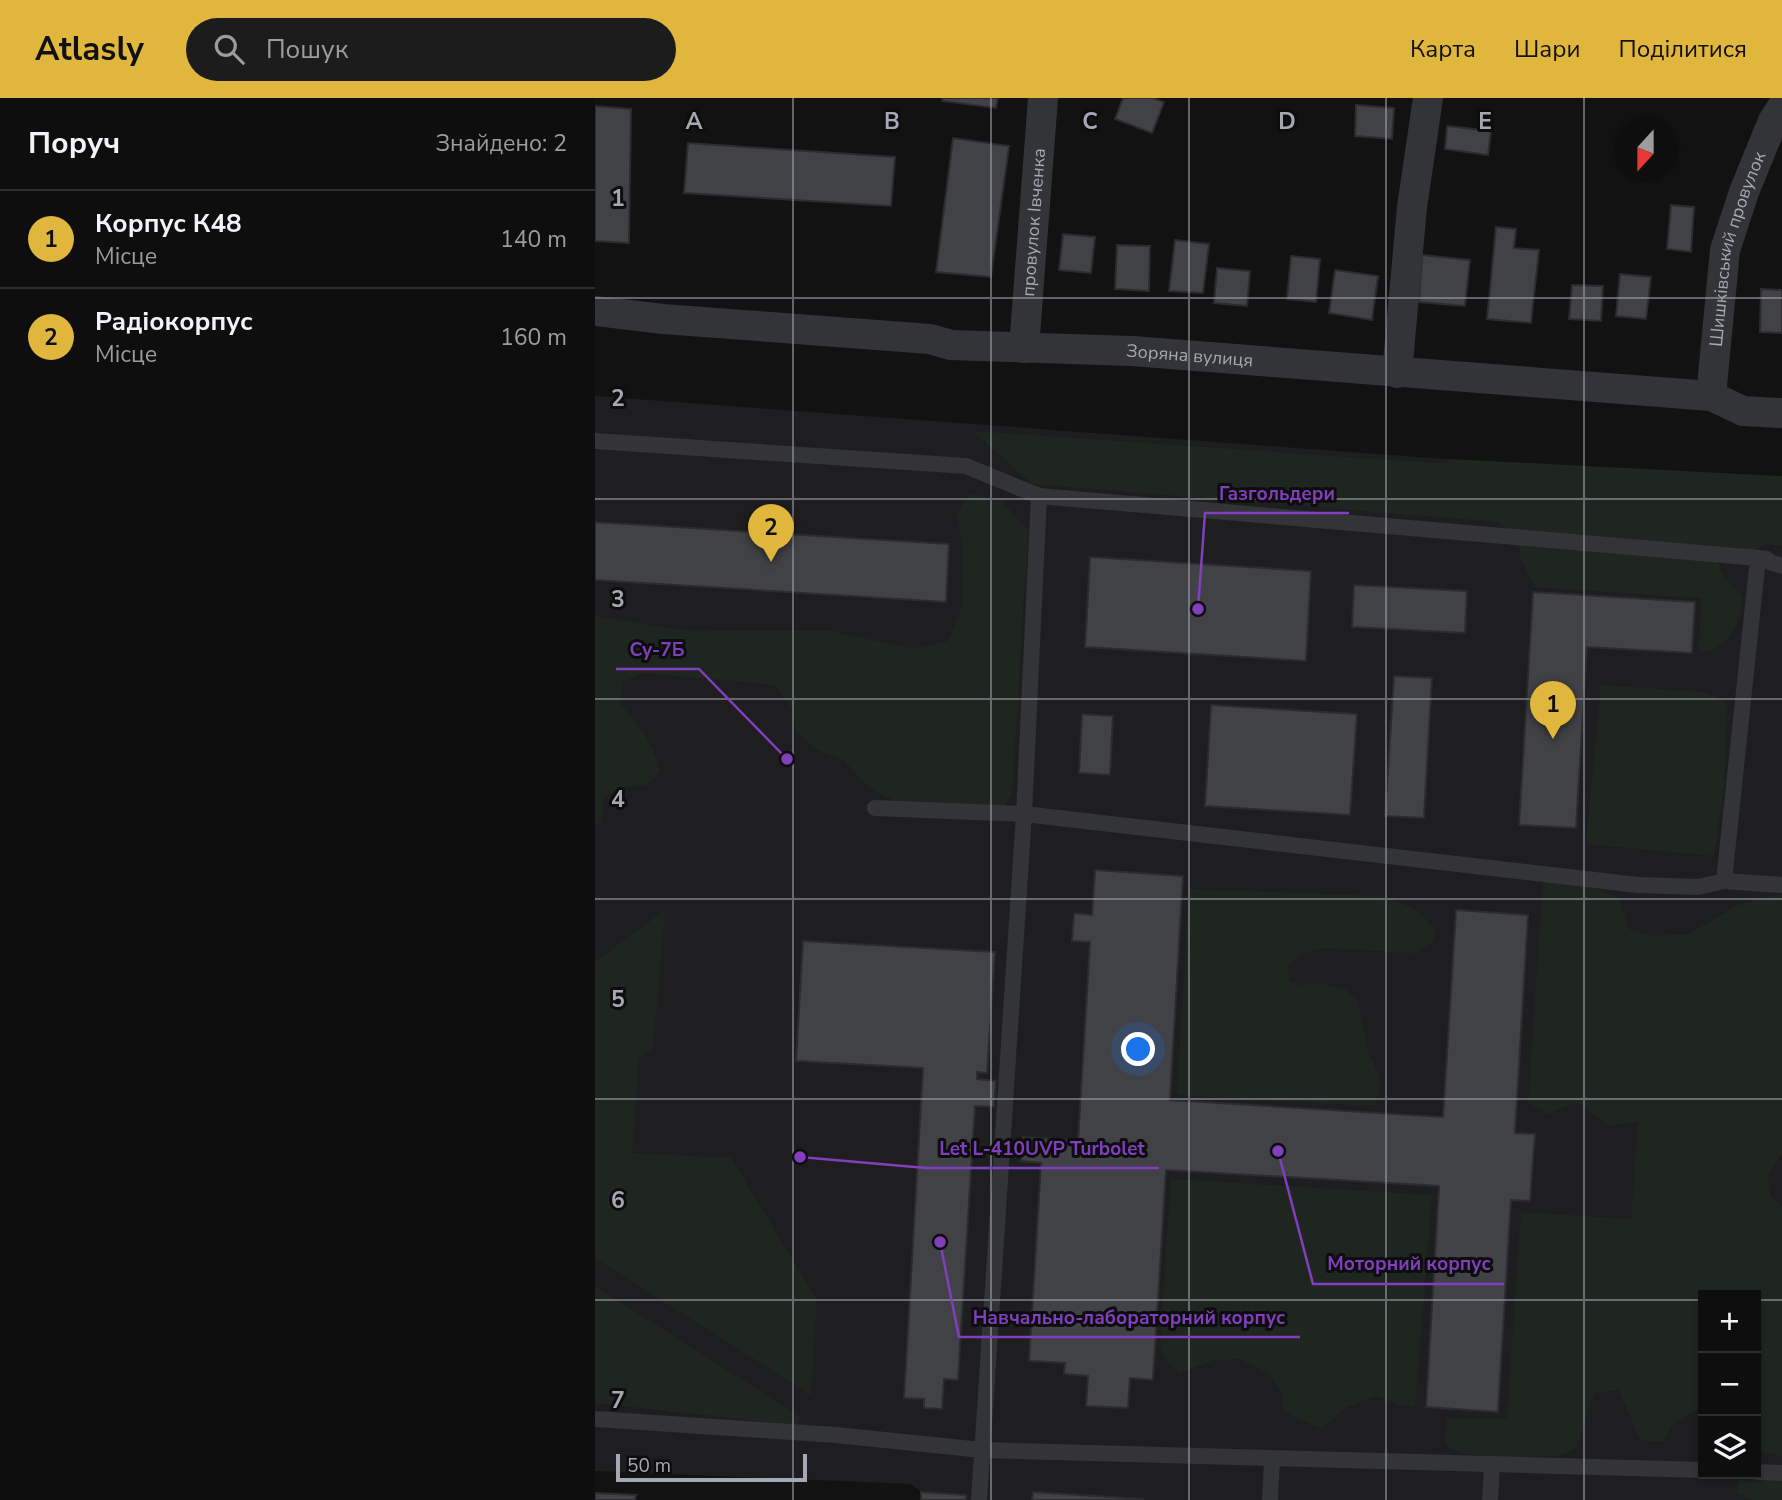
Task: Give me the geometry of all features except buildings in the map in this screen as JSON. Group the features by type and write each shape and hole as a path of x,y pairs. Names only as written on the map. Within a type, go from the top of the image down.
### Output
{"street":[{"name":"провулок Івченка","path":"1024,348 1043,98"},
{"path":"1397,373 1412,207 1428,98"},
{"name":"Шишківський провулок","path":"1711,396 1725,250 1749,180 1773,121 1782,107"},
{"name":"Зоряна вулиця","path":"595,311 663,319 930,339 951,345 1132,351 1711,396 1743,411 1782,413"}],"lane":[{"path":"595,441 966,466 1039,496 1758,558 1782,564"},
{"path":"979,1500 1024,814 1039,496"},
{"path":"1724,881 1758,558"},
{"path":"875,808 1024,814 1638,885 1698,887 1724,881 1782,885"},
{"path":"595,1419 836,1435 982,1450 1698,1470"},
{"path":"1270,1500 1272,1459"},
{"path":"1490,1500 1492,1466"},
{"path":"1761,1472 1782,1474"}],"shaded area":[{"path":"595,396 1782,484 1782,1500 921,1500 921,1492 911,1484 595,1471"},
{"path":"973,431 1448,464 1449,459 1782,476 1782,546 1763,544 1752,554 1716,559 1725,579 1743,596 1742,606 1736,626 1725,641 1718,647 1699,653 1701,598 1535,587 1520,558 1520,543 1499,522 1032,484"},
{"path":"969,494 1002,502 1028,530 1012,794 1005,805 898,802 877,793 863,782 844,760 817,750 796,732 792,708 777,687 644,673 622,682 620,704 645,735 660,772 646,785 626,787 604,796 601,822 595,824 595,616 680,630 829,631 915,649 948,641 962,606 963,550 957,513"},
{"path":"1601,685 1703,692 1727,702 1724,788 1714,856 1586,844"},
{"path":"1569,881 1597,888 1619,898 1629,929 1651,936 1689,934 1738,905 1782,894 1782,1152 1768,1176 1770,1196 1782,1207 1782,1456 1761,1452 1761,1290 1698,1290 1698,1411 1672,1425 1663,1442 1640,1440 1619,1390 1594,1393 1576,1448 1558,1456 1504,1457 1465,1454 1445,1445 1447,1419 1507,1419 1521,1212 1631,1219 1638,1121 1609,1126 1579,1103 1549,1114 1528,1103 1543,882"},
{"path":"1189,889 1381,896 1411,908 1429,923 1435,931 1433,941 1415,953 1326,948 1302,953 1288,966 1289,981 1299,985 1319,983 1346,990 1358,1002 1368,1052 1379,1076 1380,1087 1375,1106 1177,1095"},
{"path":"665,910 653,1049 639,1058 632,1153 731,1158 817,1300 811,1395 595,1258 595,962"},
{"path":"1171,1179 1432,1195 1415,1407 1399,1405 1376,1396 1347,1407 1321,1429 1283,1411 1283,1395 1271,1375 1240,1359 1215,1360 1180,1373 1170,1364 1160,1348"},
{"path":"595,1286 801,1417 797,1425 595,1403"},
{"path":"1739,1480 1782,1481 1782,1500 1752,1500 1737,1493"}],"place":[{"name":"Радіокорпус","path":"771,562"},
{"name":"Газгольдери","path":"1198,609"},
{"name":"Корпус К48","path":"1553,739"},
{"name":"Су-7Б","path":"787,759"},
{"name":"Моторний корпус","path":"1278,1151"},
{"name":"Let L-410UVP Turbolet","path":"800,1157"},
{"name":"Навчально-лабораторний корпус","path":"940,1242"}]}
